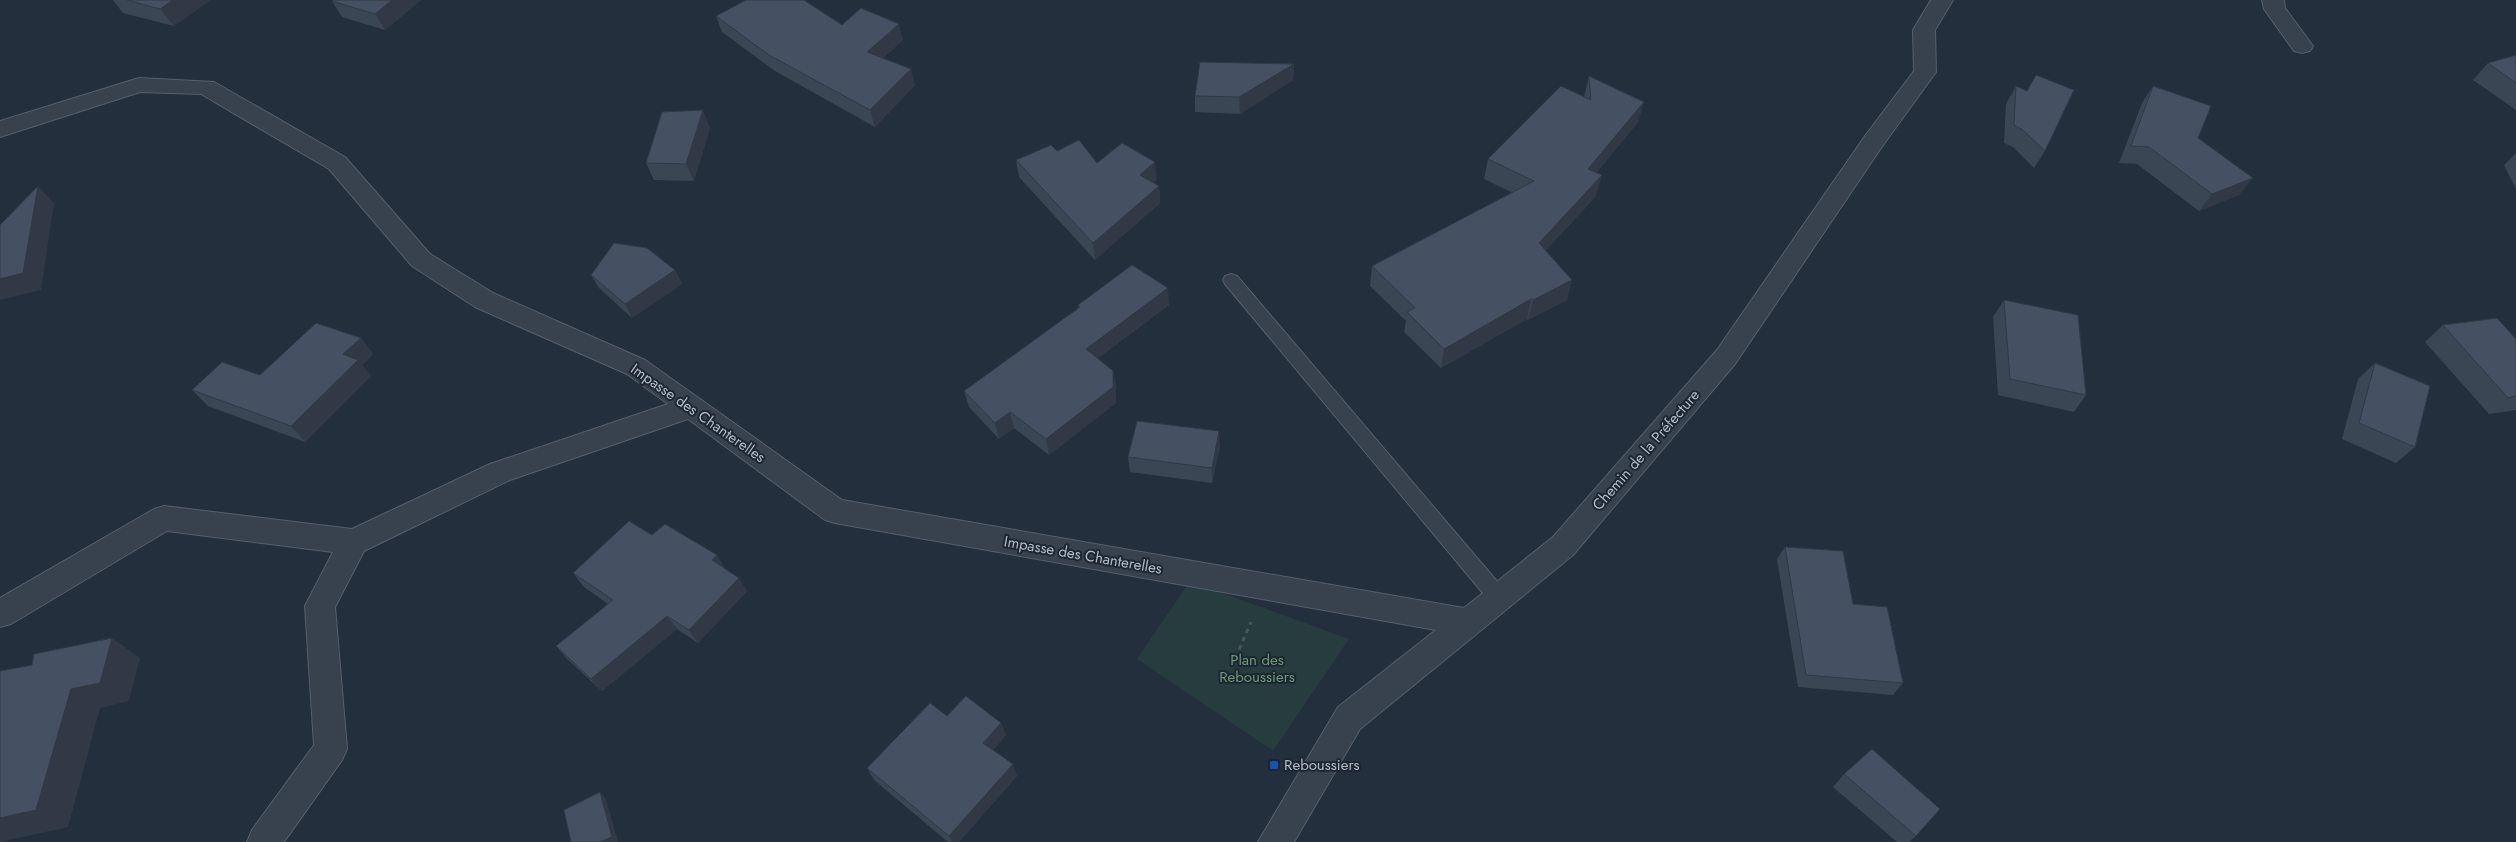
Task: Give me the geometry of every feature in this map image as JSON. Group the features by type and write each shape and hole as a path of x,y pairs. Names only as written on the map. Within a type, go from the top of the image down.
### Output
{"street":[{"name":"Chemin de la Préfecture","path":"1275,842 1349,718 1563,546 1726,357 1873,142 1925,72 1924,30 1942,0"},
{"path":"2273,0 2275,9 2302,46"},
{"name":"Impasse des Chanterelles","path":"0,129 139,85 206,87 337,163 421,260 484,300 636,367 835,511 1468,622"},
{"path":"0,614 164,518 354,542 500,472 692,407"},
{"path":"264,842 331,749 320,606 354,542"}],"lane":[{"path":"1230,280 1499,598"}],"path":[{"path":"1232,666 1267,587"}],"green space":[{"name":"Plan des Reboussiers","path":"1190,581 1349,639 1273,751 1137,659"}],"building":[{"path":"127,0 173,0 160,9"},
{"path":"333,0 392,0 375,14"},
{"path":"746,0 804,0 842,25 861,8 899,24 867,52 911,69 870,110 769,55 716,16"},
{"path":"2516,55 2516,83 2488,63"},
{"path":"1200,62 1294,64 1239,97 1195,96"},
{"path":"2036,75 2074,90 2045,151 2023,130 2014,125 2016,86 2027,91"},
{"path":"1589,76 1644,102 1588,169 1602,175 1539,243 1572,280 1533,300 1531,299 1444,349 1407,312 1415,308 1372,266 1534,181 1488,159 1561,86 1591,100"},
{"path":"2153,86 2211,106 2198,138 2253,178 2212,194 2149,147 2131,146"},
{"path":"703,110 686,164 646,163 662,112"},
{"path":"1079,140 1097,163 1122,143 1155,162 1140,175 1159,186 1093,243 1016,160 1051,145 1057,151"},
{"path":"38,186 23,273 0,279 0,225"},
{"path":"614,243 647,248 675,270 625,304 591,275"},
{"path":"1132,265 1168,288 1086,349 1113,371 1113,387 1046,439 1010,412 995,423 964,391 1080,307 1078,305"},
{"path":"2004,300 2078,315 2086,395 2010,379"},
{"path":"2497,318 2516,339 2516,396 2508,398 2443,325"},
{"path":"316,323 361,338 343,354 358,360 291,426 192,390 222,362 260,375"},
{"path":"2375,363 2430,386 2415,447 2359,423"},
{"path":"1137,421 1219,431 1212,468 1128,457"},
{"path":"629,521 652,535 665,524 717,555 712,560 739,578 689,630 667,616 591,679 556,646 613,600 573,573"},
{"path":"1785,547 1843,551 1853,604 1887,607 1903,683 1806,675"},
{"path":"112,638 100,683 71,689 36,810 0,818 0,671 32,665 34,654"},
{"path":"966,696 1001,723 983,743 1013,764 949,836 867,768 930,703 947,716"},
{"path":"1872,749 1940,809 1916,836 1844,774"},
{"path":"600,792 612,837 600,842 571,842 564,810"}],"place":[{"name":"Reboussiers","path":"1274,765"}]}
